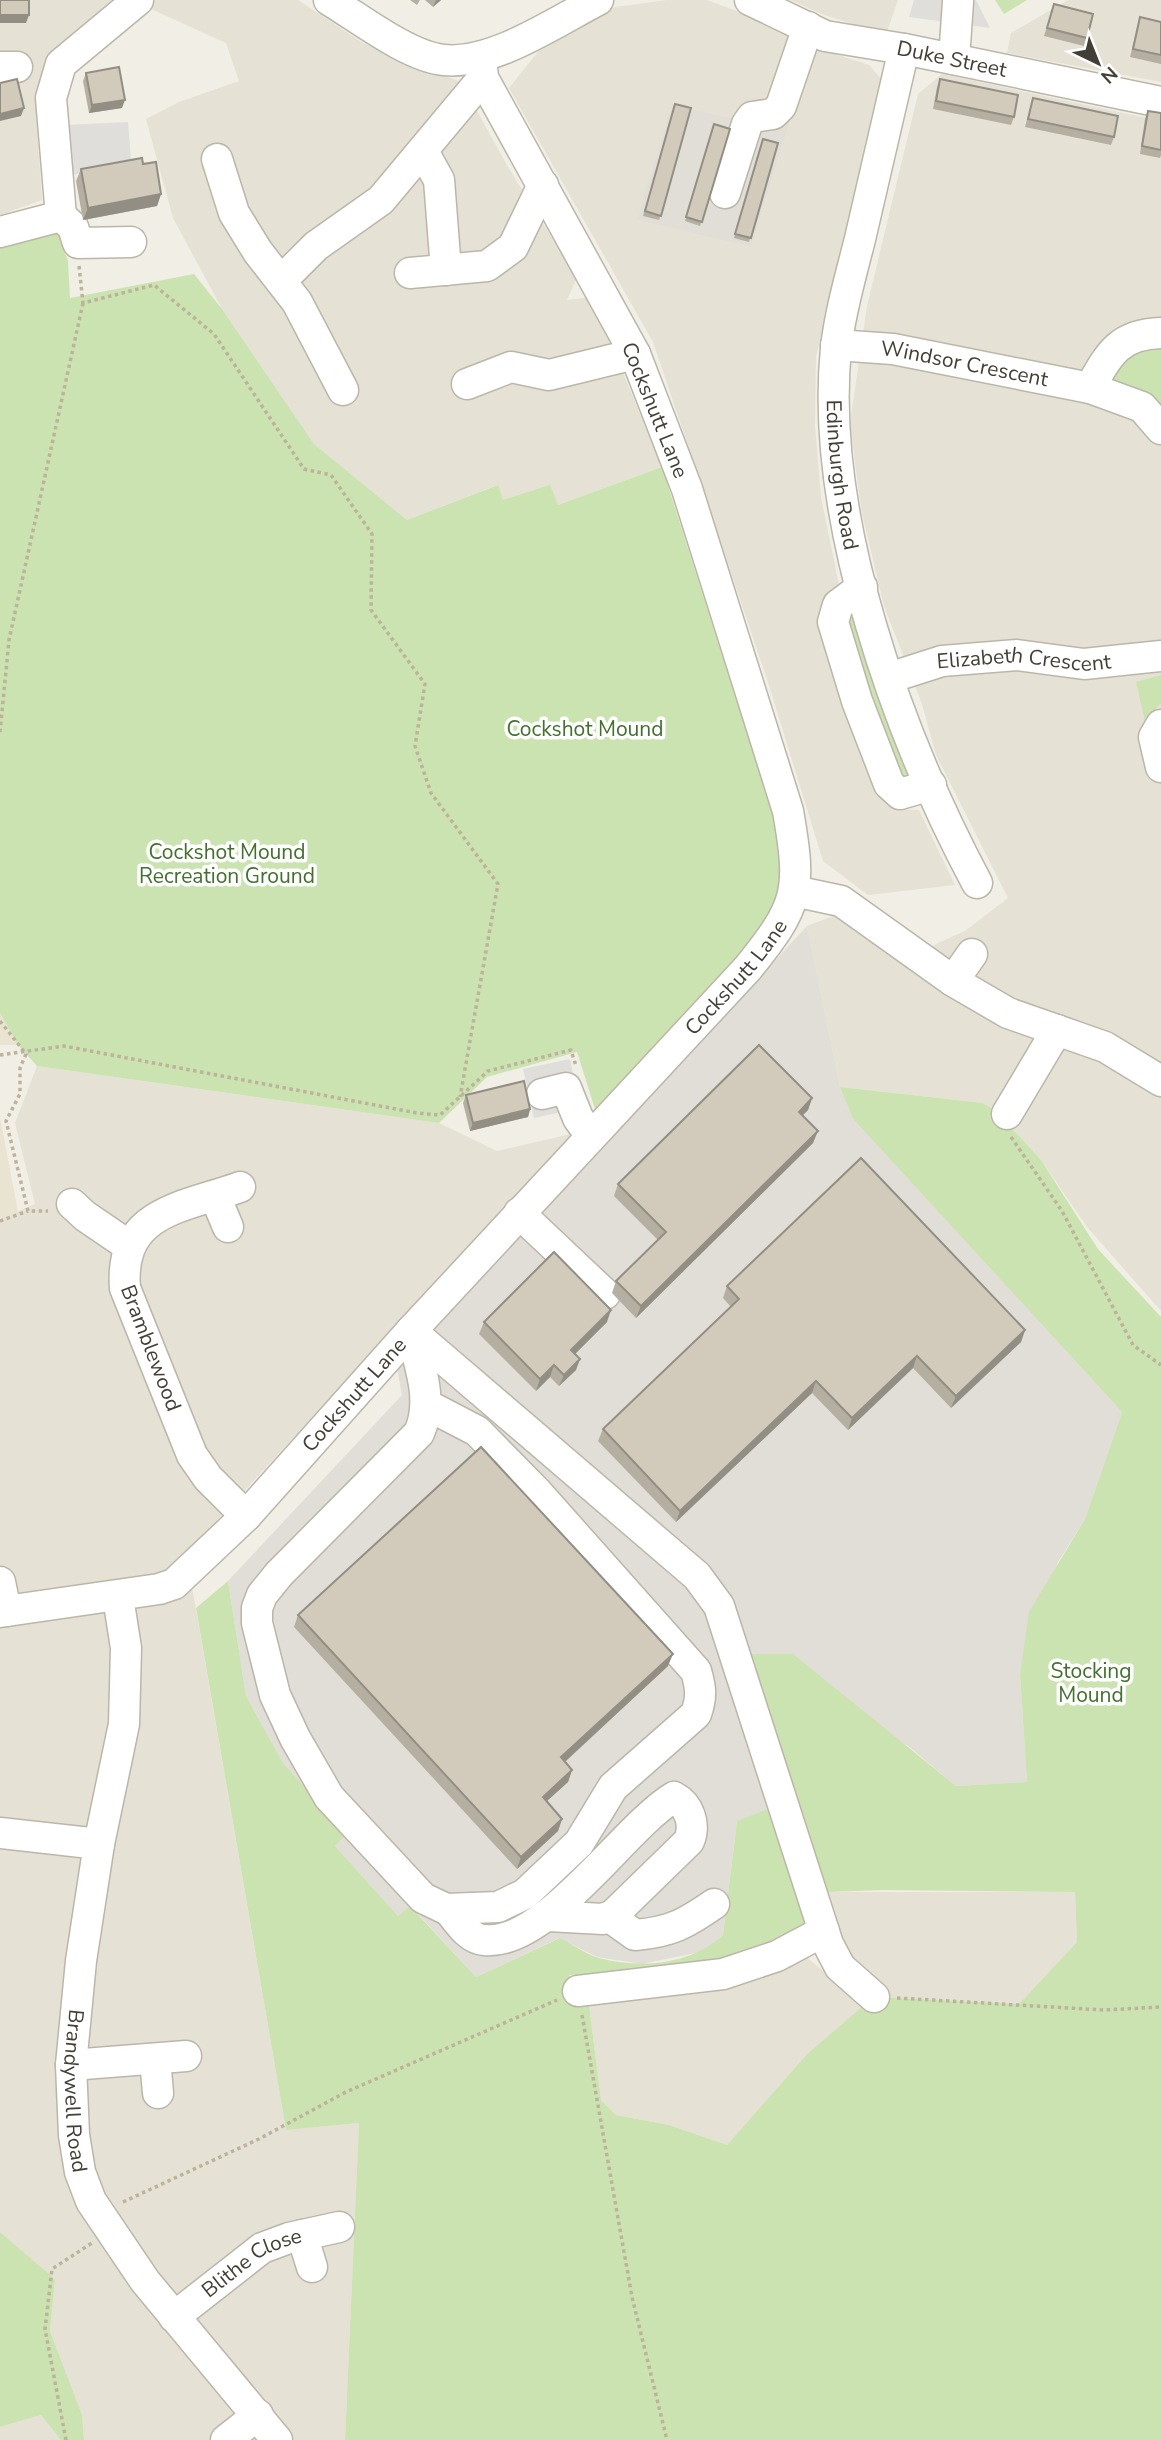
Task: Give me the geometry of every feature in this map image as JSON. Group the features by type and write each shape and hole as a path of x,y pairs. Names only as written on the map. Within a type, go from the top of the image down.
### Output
{"street":[{"path":"61,216 62,154 51,98 61,64 138,0"},
{"path":"329,0 410,48 443,60 482,67"},
{"path":"281,281 316,246 381,200 423,151 482,67 598,0"},
{"name":"Duke Street","path":"750,0 825,36 904,49 1161,102"},
{"path":"954,59 958,2"},
{"path":"725,193 747,124 752,117 773,114 781,106 808,27"},
{"name":"Edinburgh Road","path":"904,49 836,345 832,402 836,463 851,552 889,678 948,828 977,883"},
{"name":"Cockshutt Lane","path":"3,1611 118,1597 174,1584 246,1516 519,1213 748,968 780,928 794,891 797,866 788,811 687,489 635,355 542,185 482,67"},
{"path":"423,151 439,180 446,270"},
{"path":"217,159 234,213 258,252 297,302 343,390"},
{"path":"410,273 487,266 513,247 542,185"},
{"path":"0,232 61,216"},
{"path":"61,216 73,226 78,243 131,242"},
{"path":"1090,388 1107,357 1124,341 1142,333 1161,332"},
{"name":"Windsor Crescent","path":"836,345 893,349 1090,388 1142,407 1161,429"},
{"path":"467,384 511,367 549,375 635,355"},
{"path":"862,587 838,605 833,622 857,702 889,784 900,794 931,785"},
{"name":"Elizabeth Crescent","path":"889,678 943,661 1017,655 1084,664 1161,656"},
{"path":"1161,726 1154,737 1161,767"},
{"path":"794,891 841,901 953,981 1008,1013 1105,1047 1161,1081"},
{"path":"953,981 972,954"},
{"path":"1007,1114 1057,1030"},
{"path":"542,1094 566,1088 578,1118 591,1136"},
{"path":"78,1210 129,1246 138,1230 160,1215 228,1192 228,1227"},
{"path":"519,1213 605,1294"},
{"name":"Bramblewood","path":"129,1246 123,1267 125,1288 192,1455 208,1478 246,1516"},
{"path":"411,1331 426,1405 419,1433 271,1585 257,1608 257,1623 275,1695 295,1738 329,1797 423,1898 448,1909 470,1934 485,1941 510,1935 548,1916 665,1802 674,1797 684,1802 690,1816 692,1833 689,1841 613,1915 603,1919 548,1916"},
{"path":"411,1331 697,1576 719,1606 824,1931 840,1967 874,1997"},
{"path":"426,1405 477,1431 536,1491 696,1671 702,1699 696,1714 613,1787 579,1843 525,1894 498,1907 448,1909"},
{"path":"0,1582 3,1611"},
{"name":"Brandywell Road","path":"118,1597 126,1648 124,1724 99,1844 80,1961 71,2065 79,2172 91,2201 105,2223 174,2316 277,2440"},
{"path":"0,1833 99,1844"},
{"path":"613,1915 614,1920 635,1935 646,1934 680,1927 714,1904"},
{"path":"578,1992 723,1974 777,1956 824,1931"},
{"path":"71,2065 186,2056"},
{"path":"155,2059 158,2092"},
{"name":"Blithe Close","path":"174,2316 262,2248 339,2227"},
{"path":"302,2235 312,2267"},
{"path":"226,2440 258,2415"}],"path":[{"path":"0,732 9,640 83,303 78,243"},
{"path":"83,303 154,285 214,334 304,469 331,475 372,534 371,610 425,684 415,746 431,793 498,884 460,1097"},
{"path":"0,1021 26,1054"},
{"path":"0,1055 26,1054 64,1046 417,1113 440,1115 488,1071 571,1050 578,1073"},
{"path":"26,1054 20,1068 20,1094 6,1121 28,1211"},
{"path":"1007,1114 1011,1137 1062,1211 1133,1345 1161,1366"},
{"path":"0,1221 28,1211 78,1210"},
{"path":"66,2440 45,2329 52,2269 105,2223 164,2181 260,2139 346,2092 578,1992 632,2297 667,2440"},
{"path":"874,1997 1104,2010 1161,2007"}],"shaded area":[{"path":"0,0 115,0 82,27 51,66 36,115 42,200 0,215"},
{"path":"148,0 298,0 363,43 461,82 508,167 577,278 567,300 592,297 662,467 558,505 503,500 497,485 407,520 314,444 222,309 173,218 146,119 179,102 239,81 226,43 142,5"},
{"path":"667,0 707,0 769,23 799,40 777,104 638,220 751,247 813,47 869,65 882,80 816,357 815,426 821,497 839,585 824,622 882,793 901,809 919,810 955,885 868,895 823,861 768,682 653,342 509,88 545,43 615,7"},
{"path":"790,0 898,0 886,34 824,15"},
{"path":"914,0 976,0 990,28 909,17"},
{"path":"1068,0 1161,0 1161,82 1007,53 1011,33"},
{"path":"813,47 751,247 637,220 672,105 760,125"},
{"path":"942,74 1161,121 1161,1311 1087,1227 1041,1160 996,1111 983,1103 840,1087 807,926 833,916 910,961 938,943 965,931 1008,898 936,755 922,704 884,606 861,509 850,423 867,306 918,94"},
{"path":"128,122 131,160 73,175 64,125"},
{"path":"807,926 840,1087 853,1119 1122,1412 1085,1519 1058,1562 1020,1675 1027,1782 956,1786 908,1746 749,1655 797,1800 737,1821 723,1935 705,1951 642,1964 597,1957 559,1938 476,1977 411,1906 398,1916 335,1846 346,1834 283,1763 246,1696 228,1581 402,1395 397,1368"},
{"path":"0,1013 18,1045 0,1045"},
{"path":"570,1059 580,1108 534,1118 523,1069"},
{"path":"37,1066 439,1123 497,1151 575,1133 222,1515 181,1564 193,1592 286,2130 359,2123 345,2440 84,2440 82,2415 50,2331 55,2279 0,2232 0,1219 35,1204 15,1123"},
{"path":"0,1117 18,1212 0,1219"},
{"path":"828,1892 1075,1892 1077,1942 1019,2004 874,1997 844,1943"},
{"path":"804,1955 865,2006 807,2054 727,2145 669,2125 616,2115 601,2100 588,1997"},
{"path":"41,2415 61,2440 0,2440 0,2427"}],"green space":[{"path":"995,0 1027,0 1004,14"},
{"name":"Cockshot Mound Recreation Ground","path":"57,230 68,261 70,298 194,274 222,309 314,444 407,520 498,485 503,500 550,485 558,505 662,467 774,818 783,881 763,938 595,1109 577,1052 487,1077 439,1123 37,1066 18,1045 0,1013 0,246"},
{"path":"1161,344 1161,411 1146,398 1111,377 1123,356"},
{"path":"851,610 859,619 912,768 909,777 901,779 897,776 843,616"},
{"path":"1161,675 1161,703 1145,721 1136,682"},
{"name":"Stocking Mound","path":"840,1087 983,1103 996,1111 1041,1160 1098,1249 1161,1317 1161,2440 345,2440 359,2123 286,2130 196,1608 228,1581 246,1696 283,1763 347,1834 335,1846 398,1916 410,1906 476,1977 560,1938 594,1956 632,1963 665,1962 696,1953 723,1935 737,1821 778,1805 806,1902 804,1928 723,1967 604,1979 569,1975 578,1991 588,1997 601,2100 616,2115 669,2125 727,2145 807,2054 874,1997 1019,2004 1077,1942 1075,1892 828,1892 749,1654 793,1654 956,1786 1027,1782 1020,1675 1029,1612 1085,1519 1122,1412 853,1119"},
{"path":"0,2232 55,2279 50,2331 82,2415 84,2440 61,2440 41,2415 0,2427"}],"building":[{"path":"0,0 29,0 29,15 0,15"},
{"path":"1054,4 1093,14 1087,38 1047,28"},
{"path":"1140,17 1161,22 1161,55 1133,49"},
{"path":"119,67 125,100 92,105 86,73"},
{"path":"17,79 24,108 0,114 0,83"},
{"path":"940,79 1018,95 1014,117 936,101"},
{"path":"1033,98 1118,116 1114,137 1028,119"},
{"path":"675,104 691,108 661,216 645,211"},
{"path":"1148,111 1161,113 1161,150 1142,146"},
{"path":"714,124 730,129 702,222 686,217"},
{"path":"763,139 778,143 751,238 735,234"},
{"path":"142,158 143,164 156,162 161,194 88,208 81,169"},
{"path":"759,1045 812,1098 799,1112 818,1131 641,1306 616,1281 666,1232 618,1184"},
{"path":"524,1081 530,1109 473,1123 466,1095"},
{"path":"861,1158 1025,1330 956,1396 917,1356 852,1418 816,1381 680,1511 603,1429 739,1299 727,1286"},
{"path":"554,1252 611,1310 571,1350 580,1359 564,1375 554,1365 540,1379 484,1322"},
{"path":"481,1447 673,1654 561,1757 572,1770 543,1797 562,1819 521,1857 298,1615"}],"park label":[{"name":"Cockshot Mound","path":"585,729"}]}
